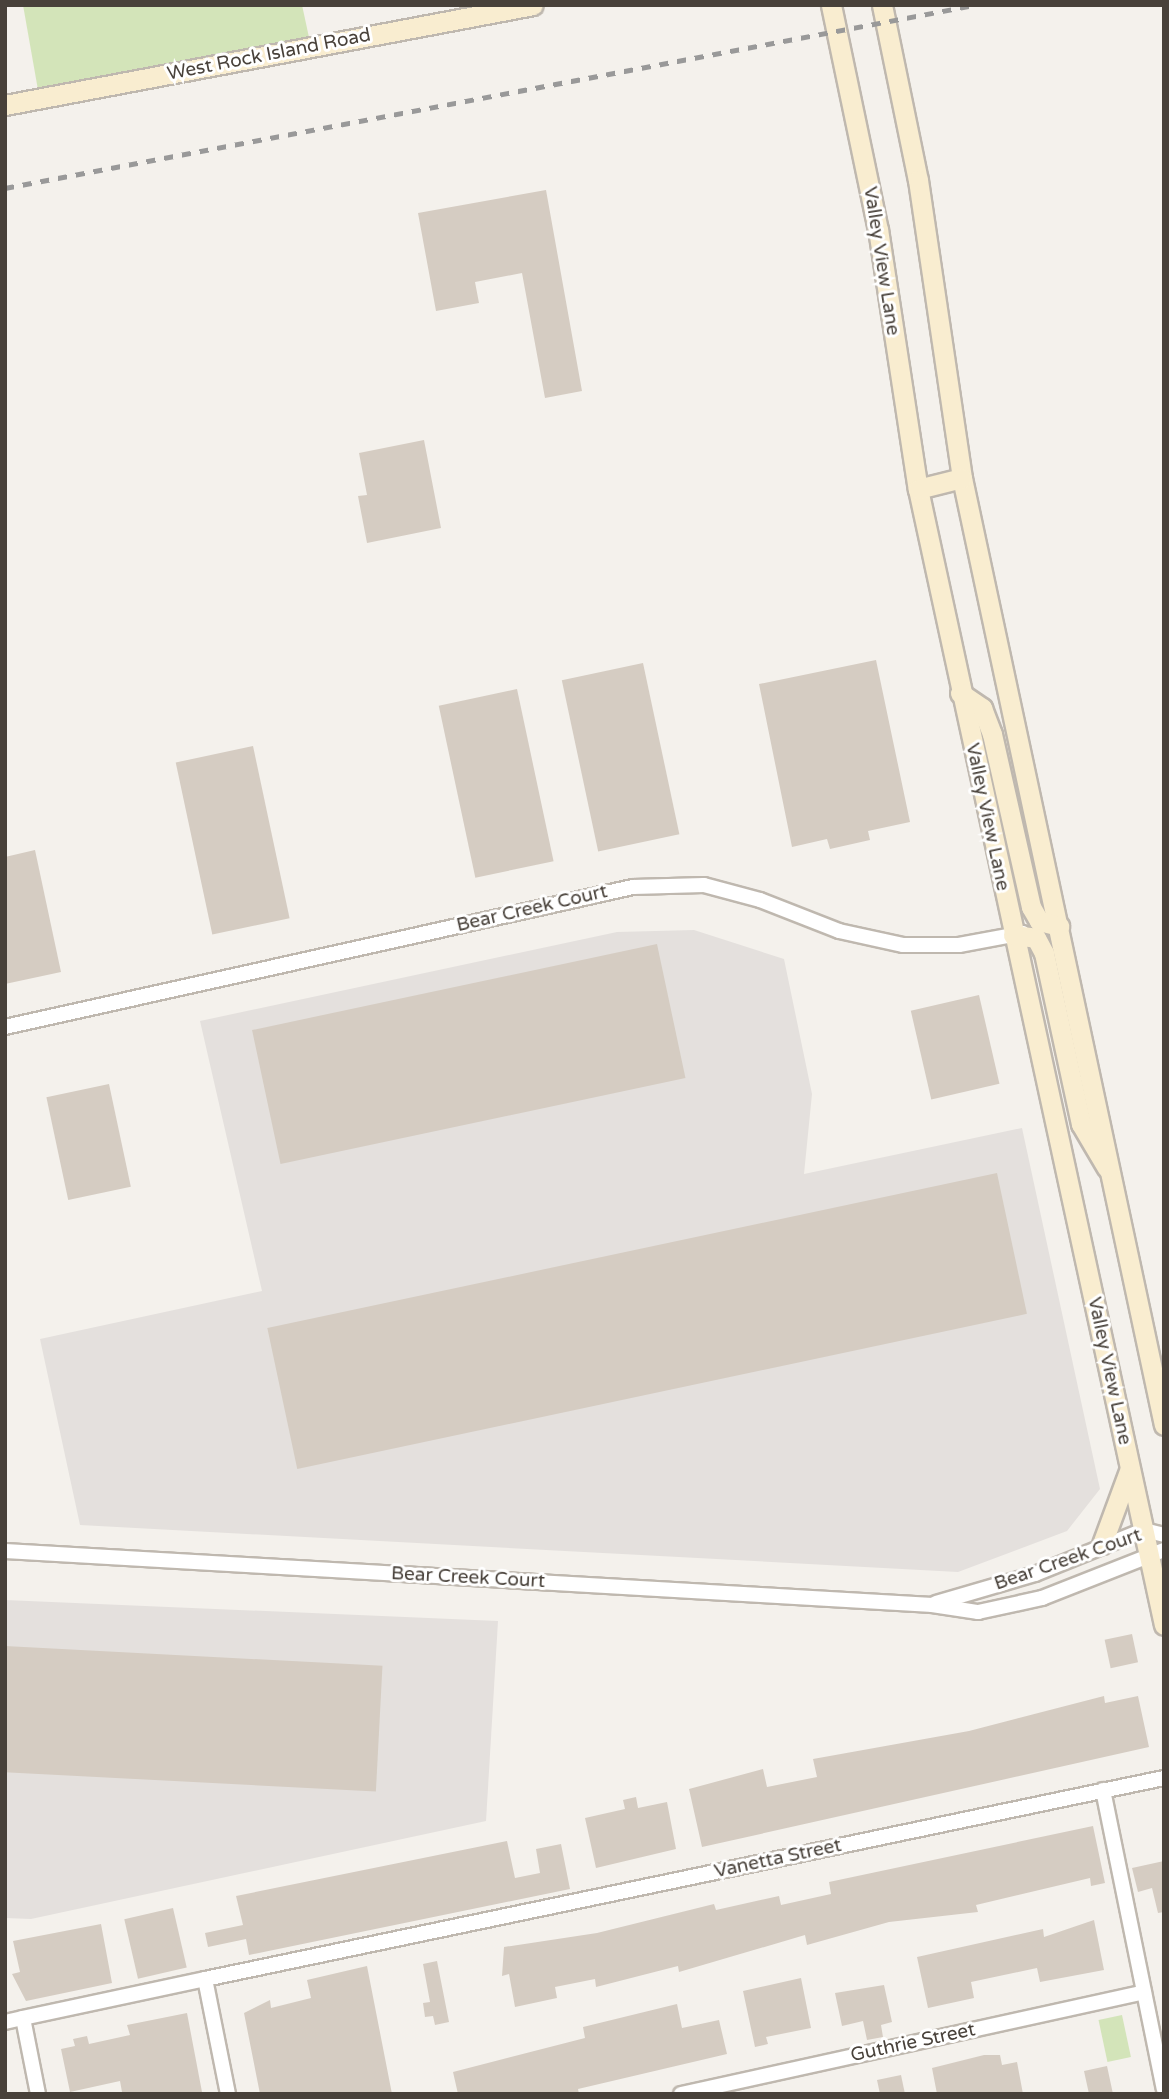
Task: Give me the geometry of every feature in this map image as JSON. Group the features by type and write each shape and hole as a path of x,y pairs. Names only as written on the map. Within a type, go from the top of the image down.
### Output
{"main road":[{"name":"West Rock Island Road","path":"5,105 533,5"},
{"name":"Valley View Lane","path":"831,5 878,229 918,488 960,693 1144,1531 1159,1551 1164,1625"},
{"path":"881,5 918,180 962,478 1164,1424"},
{"path":"918,488 962,478"},
{"path":"960,693 982,708 992,734 1031,907 1039,920 1059,926"},
{"path":"1013,935 1036,938 1045,953 1081,1124 1093,1151 1110,1172"},
{"path":"1102,1544 1130,1467"}],"street":[{"name":"Bear Creek Court","path":"5,1027 633,887 704,885 839,931 902,945 959,945 1059,926"},
{"name":"Bear Creek Court","path":"932,1605 1035,1574 1102,1544 1144,1531 1164,1535"},
{"name":"Bear Creek Court","path":"5,1551 991,1609 1042,1598 1159,1551"},
{"name":"Vanetta Street","path":"5,2022 1164,1778"},
{"path":"1103,1790 1164,2089"},
{"path":"205,1979 228,2094"},
{"name":"Guthrie Street","path":"681,2094 1144,1992"},
{"path":"23,2018 38,2094"}],"shaded area":[{"path":"694,930 784,959 812,1094 804,1174 1022,1128 1100,1489 1067,1531 958,1572 80,1525 40,1339 262,1291 200,1021 617,932"},
{"path":"5,1600 498,1621 486,1821 31,1919 5,1918"}],"green space":[{"path":"23,5 302,5 310,42 38,90"},
{"path":"1122,2015 1131,2057 1107,2062 1099,2020"}],"building":[{"path":"546,190 582,391 545,398 522,273 475,282 479,303 436,311 418,213"},
{"path":"424,440 441,528 367,543 358,496 367,495 359,453"},
{"path":"876,660 910,822 868,831 870,840 830,849 827,839 792,847 759,684"},
{"path":"643,663 679,834 598,851 562,680"},
{"path":"517,689 554,861 475,878 439,706"},
{"path":"253,746 290,918 212,935 176,762"},
{"path":"35,850 61,972 5,984 5,857"},
{"path":"657,944 685,1078 281,1164 252,1030"},
{"path":"979,995 999,1084 931,1099 911,1011"},
{"path":"109,1084 131,1187 68,1200 46,1097"},
{"path":"997,1173 1027,1314 297,1469 267,1328"},
{"path":"1132,1634 1138,1662 1111,1668 1105,1640"},
{"path":"5,1646 382,1666 376,1792 5,1772"},
{"path":"1104,1696 1105,1703 1138,1696 1149,1747 702,1847 689,1789 763,1769 767,1787 817,1777 813,1759 969,1731"},
{"path":"636,1797 638,1808 667,1802 676,1849 596,1868 585,1818 625,1809 623,1800"},
{"path":"1093,1826 1105,1883 1091,1886 1090,1878 976,1905 978,1912 889,1922 807,1945 805,1935 679,1972 678,1966 596,1987 595,1979 555,1987 557,1998 515,2007 509,1974 502,1976 504,1947 597,1933 714,1904 716,1910 779,1896 781,1905 831,1894 829,1882"},
{"path":"507,1841 515,1878 540,1873 536,1849 561,1844 570,1889 249,1955 246,1939 208,1947 205,1933 243,1925 236,1896"},
{"path":"1164,1861 1164,1912 1158,1913 1152,1888 1138,1892 1132,1868"},
{"path":"173,1908 187,1967 138,1979 124,1919"},
{"path":"1094,1920 1104,1970 1040,1982 1037,1968 971,1982 974,1998 928,2008 917,1957 1043,1929 1044,1937"},
{"path":"101,1924 112,1983 26,2001 12,1974 20,1972 13,1941"},
{"path":"437,1961 449,2022 435,2025 433,2016 425,2017 423,2003 430,2002 423,1964"},
{"path":"367,1966 392,2094 260,2094 244,2013 270,2000 271,2008 311,1998 307,1980"},
{"path":"801,1978 811,2028 766,2037 768,2044 755,2047 743,1991"},
{"path":"884,1985 892,2022 881,2025 883,2037 867,2040 863,2021 842,2026 835,1993"},
{"path":"677,2004 682,2028 719,2020 727,2054 578,2089 579,2094 458,2094 453,2072 585,2038 583,2027"},
{"path":"187,2013 202,2092 122,2092 120,2081 70,2092 61,2049 75,2046 73,2039 87,2036 89,2044 130,2035 127,2025"},
{"path":"984,2055 1000,2055 1002,2065 1017,2062 1023,2094 937,2094 932,2068"},
{"path":"1107,2066 1113,2094 1089,2094 1084,2071"},
{"path":"901,2075 905,2094 880,2094 877,2080"}],"railway":[{"path":"5,188 974,5"}]}
